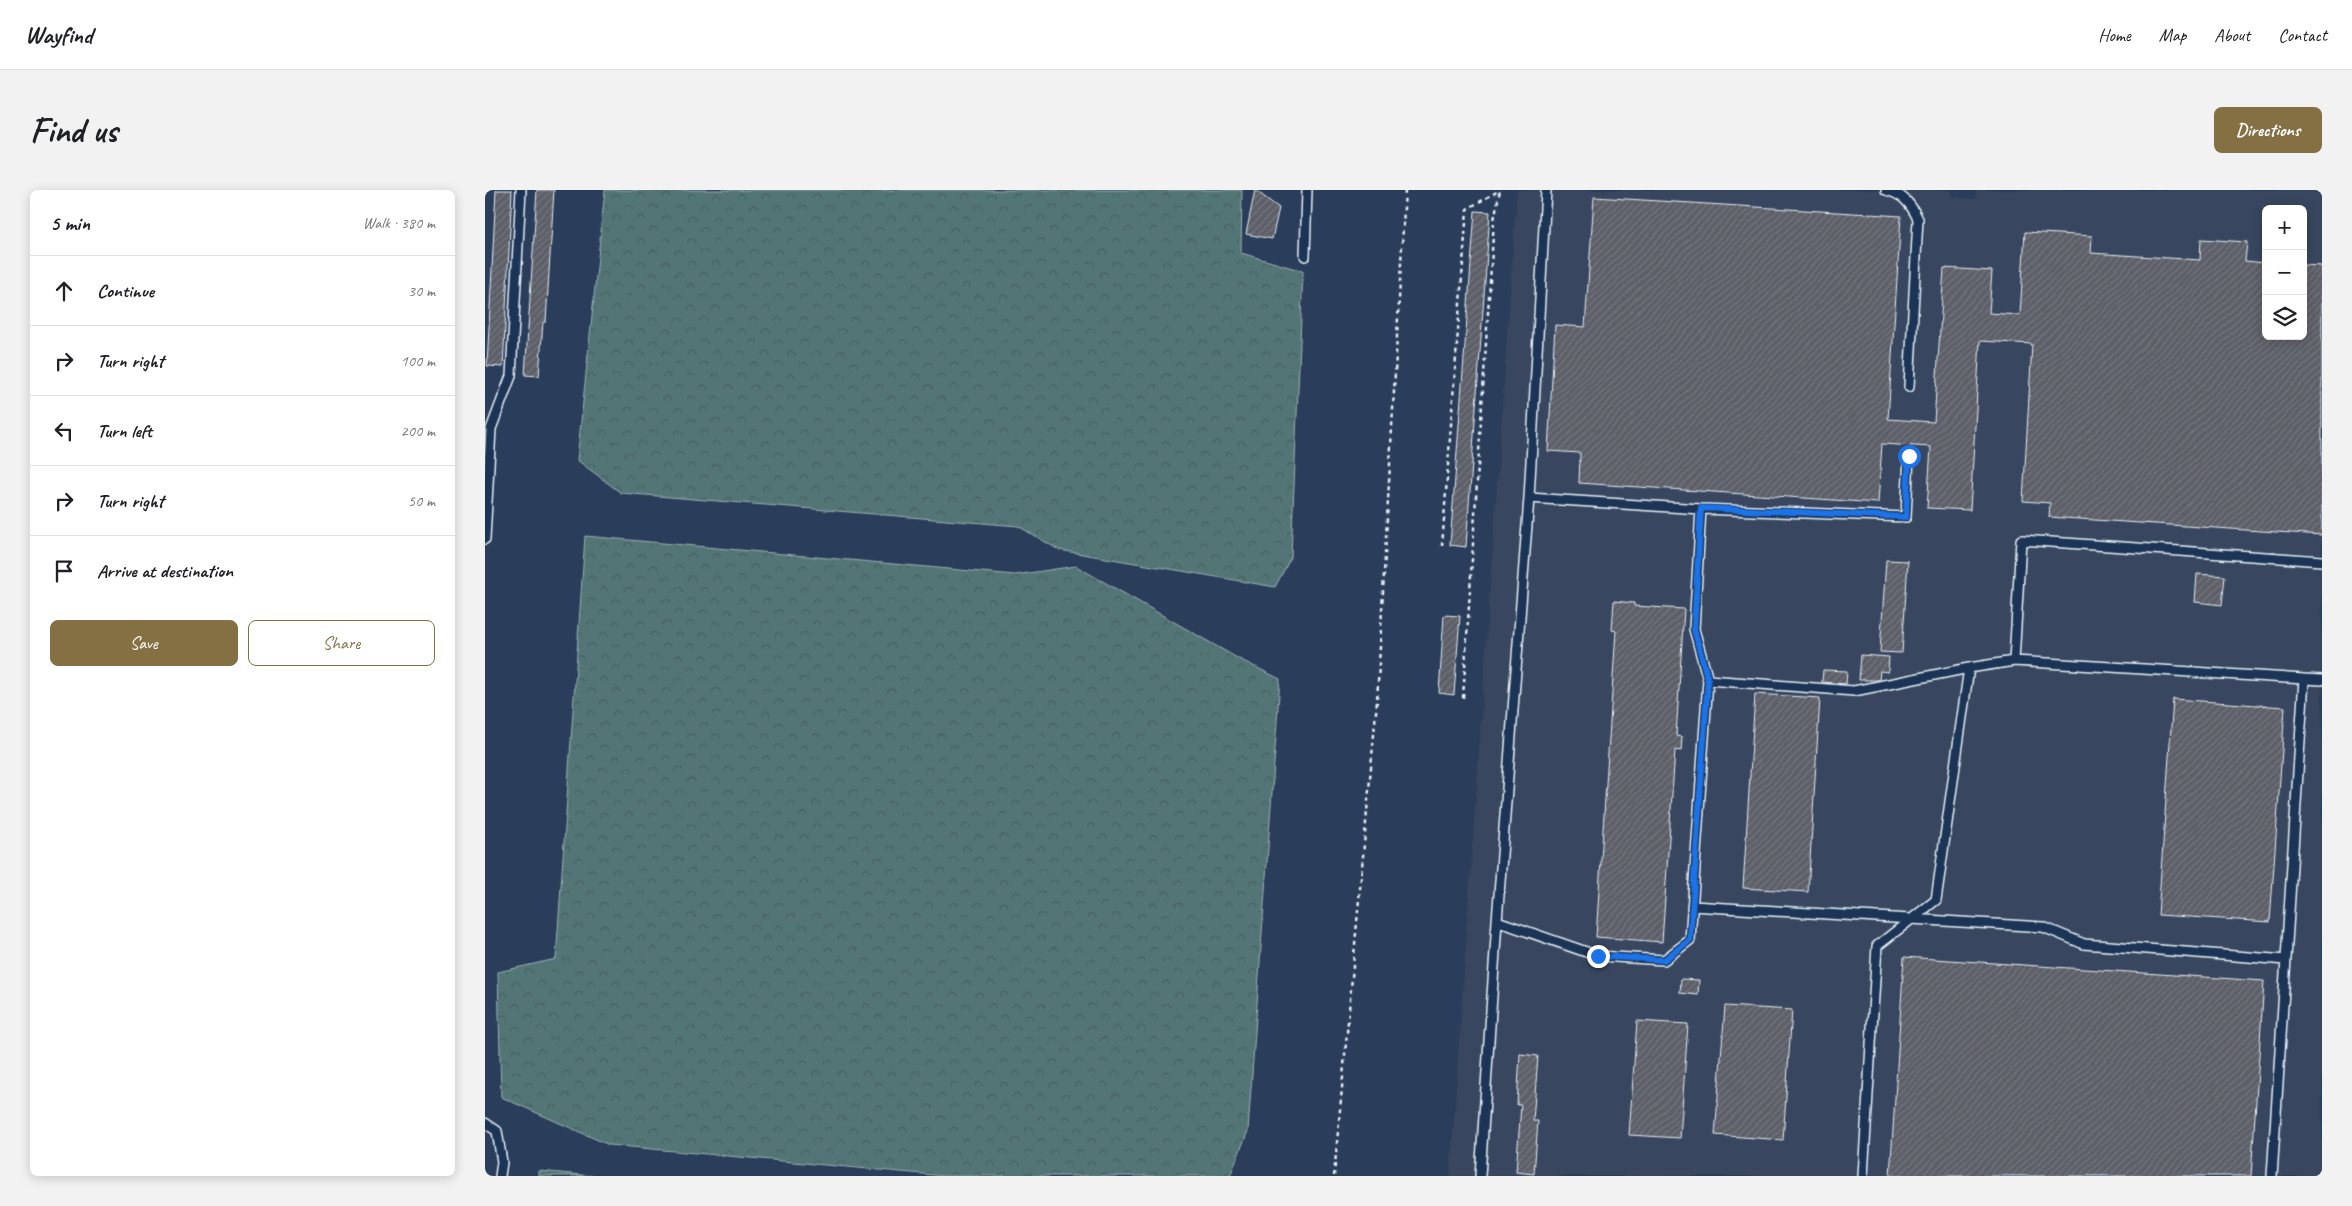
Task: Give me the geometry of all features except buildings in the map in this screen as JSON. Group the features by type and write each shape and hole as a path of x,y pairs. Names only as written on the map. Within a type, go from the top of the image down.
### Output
{"lane":[{"path":"485,539 491,429 511,376 521,190"},
{"path":"1305,256 1307,190"},
{"path":"1480,1176 1529,498 1546,190"},
{"path":"1886,190 1896,192 1911,204 1919,219 1909,387"},
{"path":"1529,498 1906,517 1909,456"},
{"path":"1497,922 1598,956 1664,960 1690,940 1708,680 1694,629 1701,508"},
{"path":"2014,661 2021,540 2322,561"},
{"path":"1708,680 1854,691 2014,661 2322,680"},
{"path":"1863,1176 1877,946 1936,900 1969,668"},
{"path":"2272,1176 2304,679"},
{"path":"1692,906 2043,927 2084,944 2286,960"},
{"path":"485,1123 497,1131 502,1162 500,1176"}],"path":[{"path":"1334,1176 1377,701 1405,190"},
{"path":"1442,546 1467,209 1500,190"},
{"path":"1463,698 1494,220 1500,190"}],"shaded area":[{"path":"1517,190 1951,190 1951,197 1976,199 1977,190 2322,190 2322,1176 1450,1176"}],"green space":[{"path":"605,190 1242,190 1241,253 1303,271 1291,557 1275,587 1059,550 1018,526 621,493 577,460"},
{"path":"585,536 1015,575 1076,566 1239,659 1280,679 1248,1131 1230,1176 944,1176 609,1145 501,1097 498,972 556,959"},
{"path":"539,1171 593,1176 539,1176"}],"route":[{"path":"1598,956 1664,960 1690,940 1708,680 1694,629 1701,508 1906,517 1909,456"}]}
